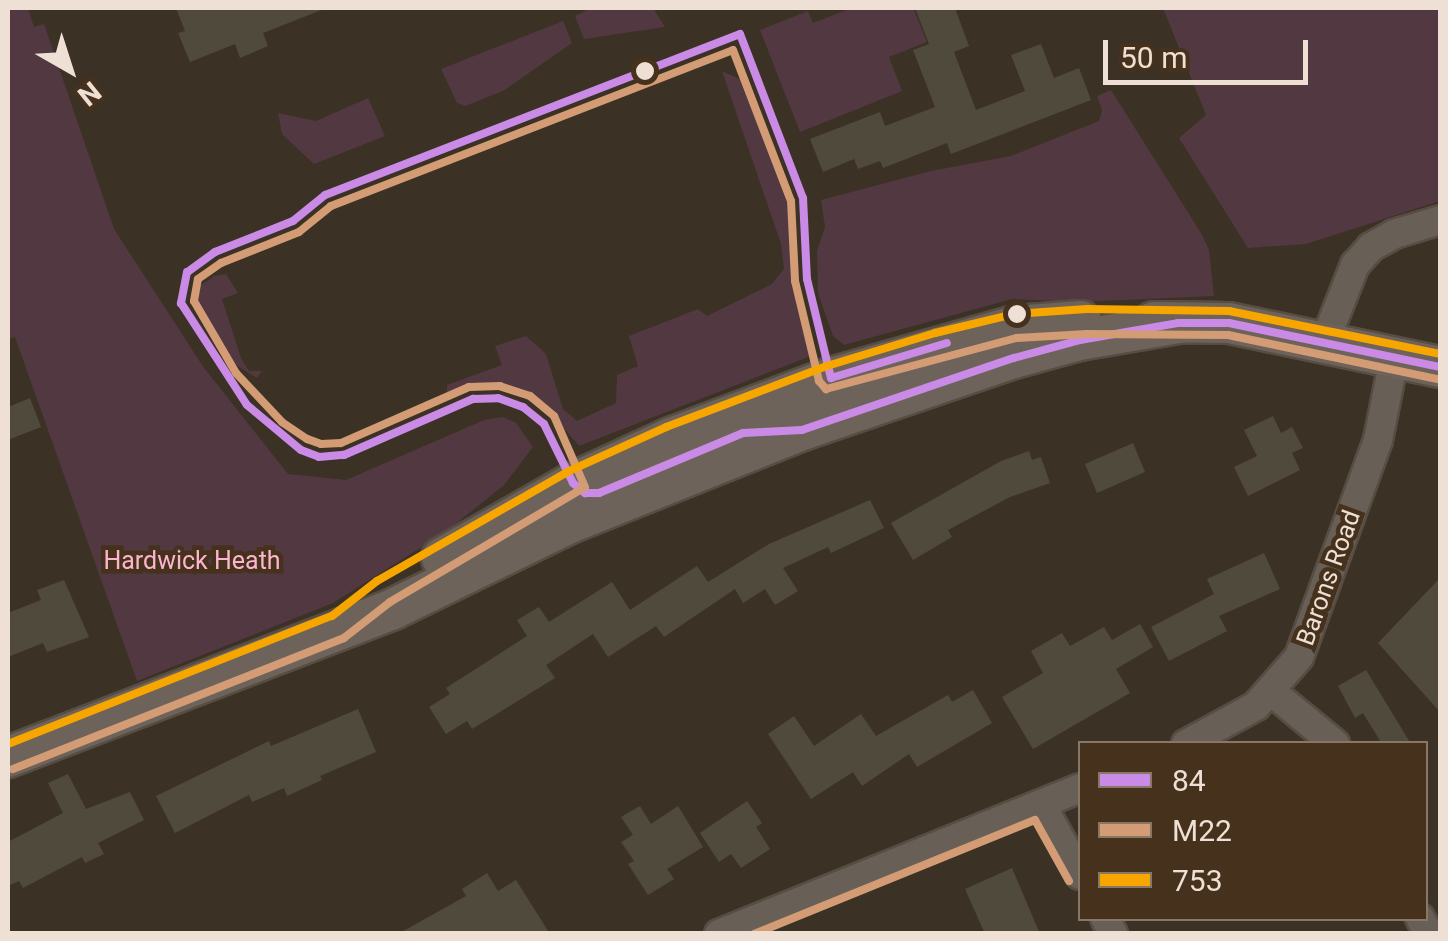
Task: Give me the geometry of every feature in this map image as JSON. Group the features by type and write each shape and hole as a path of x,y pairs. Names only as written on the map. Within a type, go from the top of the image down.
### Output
{"street":[{"path":"1325,340 1355,265 1370,247 1394,234 1440,220"},
{"path":"8,757 338,627 383,592 573,483 670,438 813,385 1015,326 1087,321 1229,323 1440,367"},
{"name":"Barons Road","path":"1192,741 1228,724 1272,692 1299,657 1316,620 1378,440 1394,359"},
{"path":"1272,692 1331,741"},
{"path":"718,934 756,927 1078,789"},
{"path":"1041,804 1078,871"}],"green space":[{"name":"Hardwick Heath","path":"8,8 28,8 34,27 44,24 114,229 204,368 288,474 346,480 484,420 503,417 516,423 533,447 504,485 447,531 333,603 137,681 15,337 8,339"},
{"path":"591,8 653,8 665,27 584,39 575,16"},
{"path":"852,8 913,8 927,42 889,57 902,91 800,132 760,30 808,11 813,23"},
{"path":"1163,8 1440,8 1440,201 1306,244 1248,248 1179,138 1206,115"},
{"path":"563,21 572,43 503,91 465,106 457,103 441,69"},
{"path":"722,71 744,81 787,203 792,270 811,356 579,446 558,421 514,391 488,386 447,396 447,385 502,365 495,346 526,336 546,354 563,409 577,421 616,403 617,375 638,366 629,336 698,309 707,316 772,284 784,269 781,244"},
{"path":"1111,90 1201,233 1209,250 1214,296 1077,302 1012,299 844,345 833,336 818,293 817,251 825,227 821,200 931,171 1011,156 1099,121 1102,110 1097,96"},
{"path":"368,98 385,136 314,164 282,134 278,113 316,121"},
{"path":"226,274 238,293 222,299 241,358 249,371 262,371 257,378 233,363 192,291 214,276"}],"building":[{"path":"176,8 324,9 263,33 268,46 240,58 235,44 190,62 178,33 185,31"},
{"path":"915,8 955,8 969,46 954,52 976,110 1025,91 1011,55 1041,44 1054,78 1079,68 1091,100 951,154 947,143 883,168 880,161 858,169 854,159 823,172 810,139 880,112 885,126 935,107 913,50 929,44"},
{"path":"30,398 41,427 8,440 8,407"},
{"path":"1273,416 1281,433 1292,427 1303,448 1292,453 1300,470 1248,496 1234,467 1257,456 1244,430"},
{"path":"1133,443 1145,472 1097,493 1085,464"},
{"path":"1029,451 1032,460 1041,457 1050,483 1010,497 948,530 952,537 913,560 891,523 1001,461"},
{"path":"870,500 884,528 831,553 828,547 783,568 798,591 775,605 765,589 743,603 735,589 664,637 656,626 608,657 593,634 546,665 555,678 472,729 467,721 446,734 429,707 450,694 446,688 527,636 517,620 539,607 549,622 612,582 630,610 697,566 708,582 769,544"},
{"path":"1264,553 1280,589 1219,616 1227,631 1169,661 1151,627 1214,594 1207,579"},
{"path":"1440,578 1440,712 1378,643"},
{"path":"64,580 89,637 47,652 43,643 8,657 8,613 41,600 37,590"},
{"path":"1140,624 1153,647 1116,669 1130,693 1033,749 1002,697 1043,673 1031,651 1062,633 1070,646 1104,627 1112,640"},
{"path":"1366,670 1409,741 1380,741 1363,713 1355,718 1338,686"},
{"path":"973,690 992,723 917,767 909,754 862,786 853,772 811,799 768,734 794,716 814,746 861,714 876,736 948,695 952,702"},
{"path":"358,709 376,752 320,776 322,780 287,796 284,788 252,802 249,795 175,833 156,796 269,741 271,746"},
{"path":"68,774 86,809 130,792 144,820 98,843 104,854 85,863 82,857 23,888 19,881 8,886 8,842 63,813 48,783"},
{"path":"747,801 762,823 756,827 770,849 741,868 731,854 719,862 700,833"},
{"path":"640,806 651,824 678,806 703,847 667,869 674,879 648,895 628,864 634,861 621,842 633,835 621,817"},
{"path":"1012,868 1040,934 985,934 965,889"},
{"path":"487,873 498,891 516,880 550,934 398,934 466,896 462,889"}],"transit line":[{"name":"84","path":"740,34 325,195 293,221 215,252 187,272 181,303 247,405 301,450 319,457 344,455 473,399 498,398 523,407 544,424 573,483 585,493 599,493 743,433 802,430 1014,358 1080,340 1178,323 1229,323 1440,367"},
{"name":"84","path":"740,34 803,198 807,279 831,378 947,343"},
{"name":"M22","path":"13,769 344,638 390,602 585,487 554,416 530,396 500,386 469,387 341,443 321,444 307,439 282,422 236,373 194,301 198,279 221,263 299,232 331,206 733,50 791,201 795,281 819,381 826,389 1017,338 1087,334 1228,335 1437,379"},
{"name":"753","path":"8,744 332,616 377,581 567,472 666,427 827,366 935,333 1014,314 1087,309 1229,311 1440,354"},
{"name":"M22","path":"754,934 1035,820 1069,881"}]}
